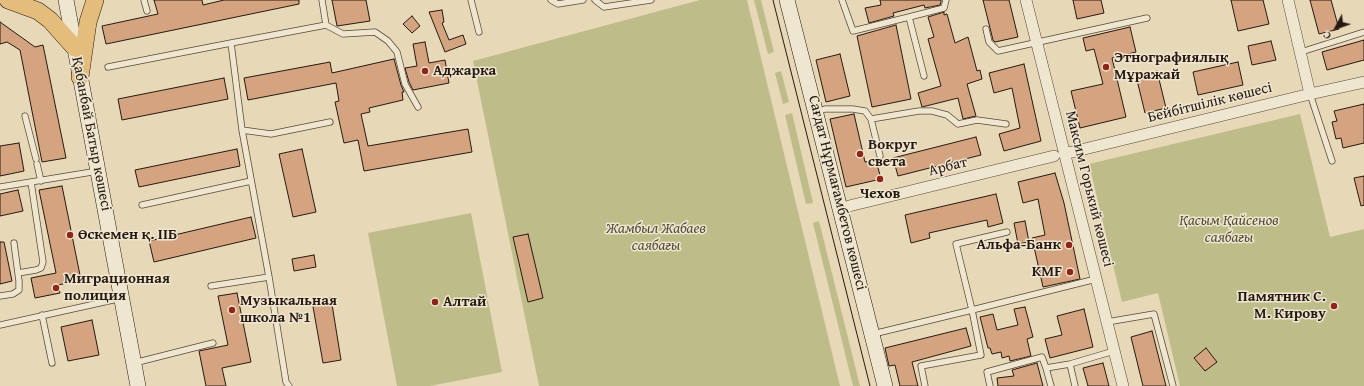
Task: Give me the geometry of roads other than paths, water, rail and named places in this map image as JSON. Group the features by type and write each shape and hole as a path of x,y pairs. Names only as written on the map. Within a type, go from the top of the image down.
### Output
{"main road":[{"path":"8,0 38,12 50,20 75,48"},
{"path":"80,77 88,22 95,0"}],"street":[{"name":"Қабанбай Батыр көшесі","path":"66,0 138,386"},
{"name":"Сағдат Нұрмағамбетов көшесі","path":"790,0 816,112 885,386"},
{"name":"Максим Горький көшесі","path":"1026,0 1037,42 1059,155 1096,279 1123,386"},
{"path":"1288,0 1310,94"},
{"name":"Бейбітшілік көшесі","path":"1059,155 1364,82"},
{"name":"Арбат","path":"849,206 1059,155"}],"lane":[{"path":"144,0 147,11"},
{"path":"322,0 326,25"},
{"path":"471,0 478,32"},
{"path":"551,0 558,4 583,0"},
{"path":"595,0 604,7 651,0"},
{"path":"842,0 853,31 944,8 946,0"},
{"path":"910,17 924,76"},
{"path":"986,29 989,42 998,51 1147,18"},
{"path":"108,66 326,25 343,34 375,32 388,41 397,52 405,84 418,107"},
{"path":"1300,52 1364,32"},
{"path":"231,43 242,130 269,277 286,382 289,386"},
{"path":"1310,94 1332,161"},
{"path":"816,112 825,109 853,109 864,111 871,119 880,156"},
{"path":"871,119 919,111 932,111 947,115 958,124 977,120 1006,124"},
{"path":"25,116 41,180"},
{"path":"242,130 271,134 330,122"},
{"path":"0,187 98,171"},
{"path":"142,205 251,181"},
{"path":"18,273 41,268 43,262 31,182"},
{"path":"925,386 921,366 981,355 956,244 1007,232"},
{"path":"0,296 14,294 18,290 18,273 14,243"},
{"path":"211,286 269,277"},
{"path":"872,334 1096,279"},
{"path":"0,325 122,298"},
{"path":"1107,322 1154,314 1173,386"},
{"path":"42,315 52,363"},
{"path":"134,363 213,343"},
{"path":"1046,368 1070,364 1114,351"},
{"path":"990,386 987,372 1042,357 1051,386"},
{"path":"1070,364 1075,386"}],"tram line":[{"path":"773,0 870,386"}],"place":[{"name":"Этнографиялық Мұражай","path":"1106,67"},
{"name":"Аджарка","path":"425,71"},
{"name":"Вокруг света","path":"860,154"},
{"name":"Чехов","path":"880,179"},
{"name":"Өскемен қ. ІІБ","path":"70,235"},
{"name":"Альфа-Банк","path":"1069,245"},
{"name":"KMF","path":"1070,272"},
{"name":"Миграционная полиция","path":"56,288"},
{"name":"Алтай","path":"435,302"},
{"name":"Памятник С. М. Кирову","path":"1334,306"},
{"name":"Музыкальная школа №1","path":"232,310"}],"park label":[{"name":"Қасым Қайсенов саябағы","path":"1229,230"},
{"name":"Жамбыл Жабаев саябағы","path":"656,238"}]}
